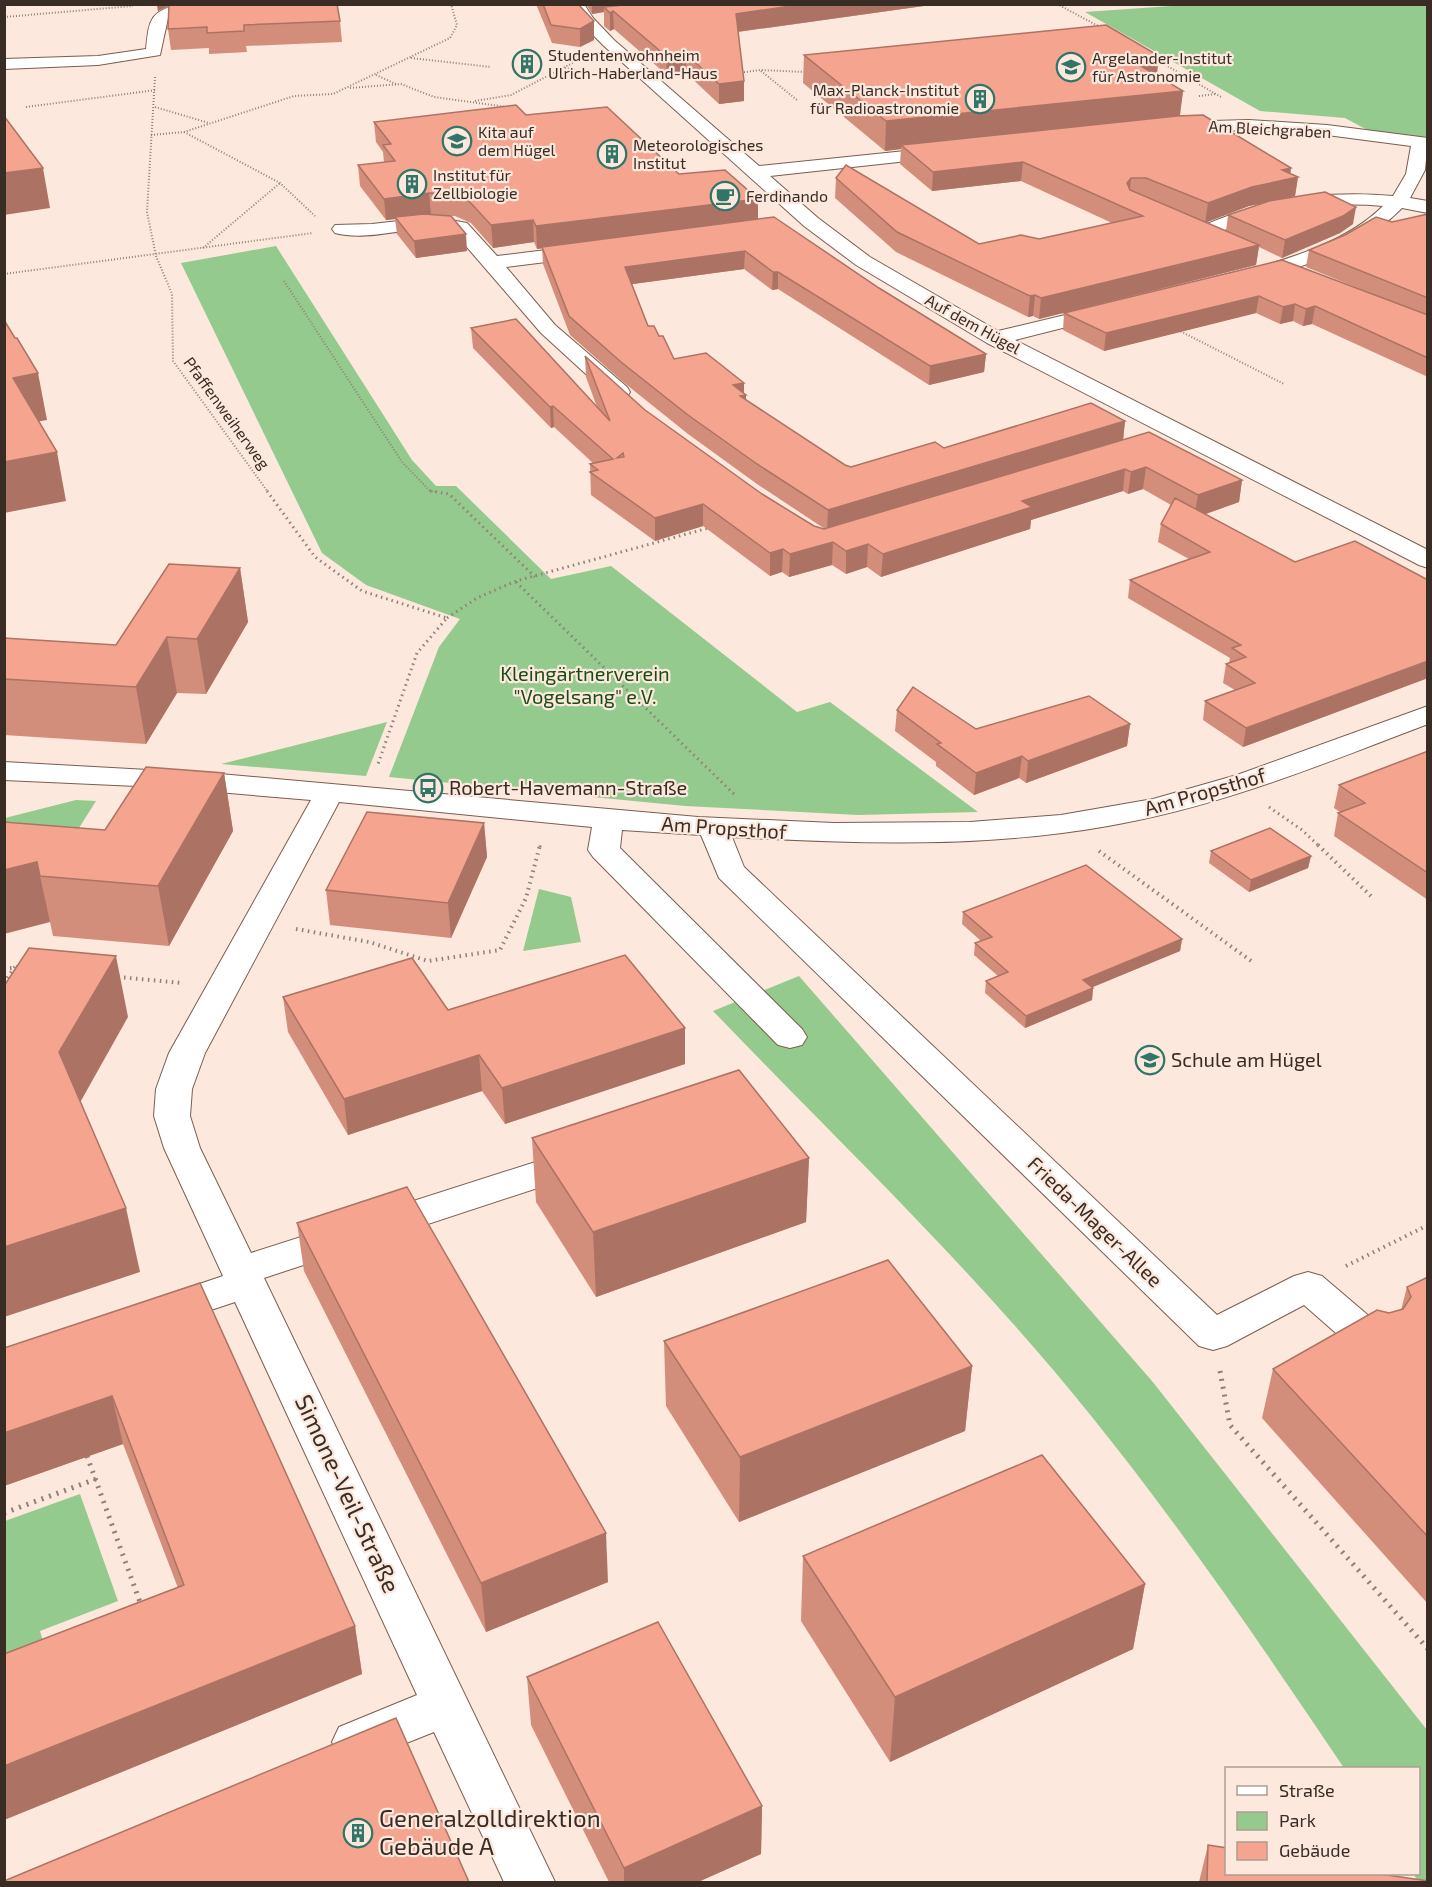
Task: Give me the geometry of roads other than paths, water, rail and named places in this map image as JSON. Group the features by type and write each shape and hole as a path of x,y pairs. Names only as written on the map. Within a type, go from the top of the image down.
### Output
{"street":[{"path":"4,64 126,57 154,51 159,19 163,15 184,8 209,4"},
{"name":"Auf dem Hügel","path":"589,15 755,172 812,222 863,261 995,338 1428,560"},
{"name":"Am Bleichgraben","path":"1155,129 1250,125 1327,130 1424,143"},
{"path":"1227,282 1282,267 1315,254 1370,226 1398,201 1413,179 1424,143"},
{"path":"755,172 958,150"},
{"path":"1205,232 1216,225 1255,213 1303,203 1338,199 1398,201 1428,207"},
{"path":"788,225 812,222"},
{"path":"342,229 372,230 434,223 460,227 548,329 638,408"},
{"path":"1185,224 1240,250 1304,276"},
{"path":"492,262 610,248"},
{"path":"995,338 1129,306"},
{"path":"1147,443 1180,433"},
{"name":"Am Propsthof","path":"4,771 174,779 330,792 608,821 807,833 937,834 1062,824 1167,806 1238,786 1428,714"},
{"path":"244,1277 182,1148 172,1116 174,1089 187,1053 330,792"},
{"path":"608,821 604,849 790,1037"},
{"name":"Frieda-Mager-Allee","path":"713,827 730,871 1213,1335 1308,1286 1376,1345"},
{"path":"133,1321 244,1277 608,1152"},
{"name":"Simone-Veil-Straße","path":"244,1277 530,1882"},
{"path":"315,1759 446,1706"}],"place":[{"name":"Studentenwohnheim Ulrich-Haberland-Haus","path":"527,64"},
{"name":"Argelander-Institut für Astronomie","path":"1071,67"},
{"name":"Max-Planck-Institut für Radioastronomie","path":"980,99"},
{"name":"Kita auf dem Hügel","path":"457,141"},
{"name":"Meteorologisches Institut","path":"612,154"},
{"name":"Institut für Zellbiologie","path":"412,184"},
{"name":"Ferdinando","path":"725,196"},
{"name":"Robert-Havemann-Straße","path":"428,788"},
{"name":"Schule am Hügel","path":"1150,1060"},
{"name":"Generalzolldirektion Gebäude A","path":"358,1833"}],"park label":[{"name":"Kleingärtnerverein \"Vogelsang\" e.V.","path":"585,686"}]}
